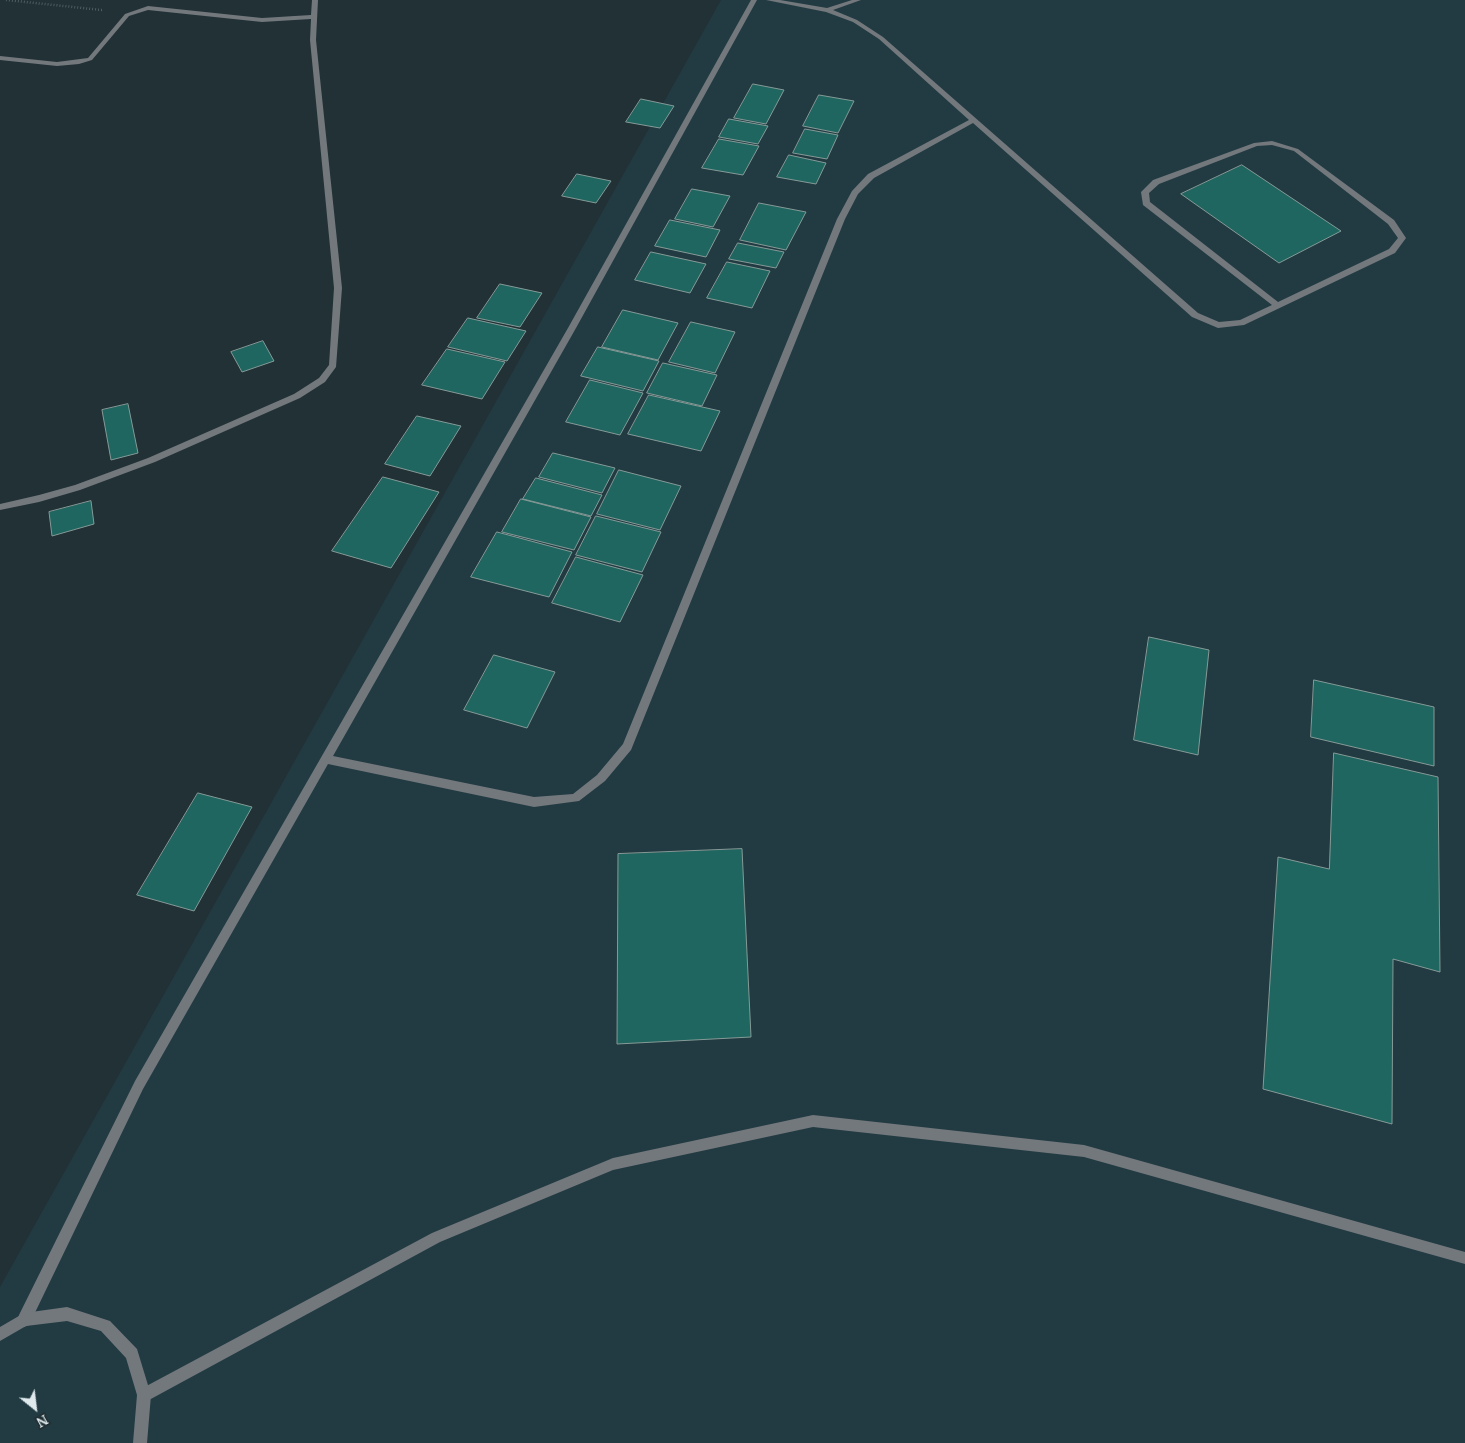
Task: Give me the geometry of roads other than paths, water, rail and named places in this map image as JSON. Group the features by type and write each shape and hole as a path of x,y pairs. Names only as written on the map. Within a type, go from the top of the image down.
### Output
{"street":[{"path":"0,507 74,488 132,467 297,396 322,380 333,365 338,288 313,40 315,0"},
{"path":"24,1320 139,1085 572,328 754,0"},
{"path":"769,0 827,10 855,21 881,38 1195,315 1218,325 1240,323 1392,251 1402,238 1391,222 1296,150 1272,143 1256,144 1156,182 1145,192 1146,202 1277,305"},
{"path":"827,10 858,0"},
{"path":"0,58 69,65 90,59 127,15 148,8 262,20 315,16"},
{"path":"325,759 534,802 575,798 601,778 627,746 841,219 855,193 871,176 974,120"},
{"path":"144,1395 436,1237 613,1164 813,1121 1084,1151 1465,1258"},
{"path":"0,1334 24,1320 67,1314 105,1326 132,1354 144,1395 140,1443"}]}
